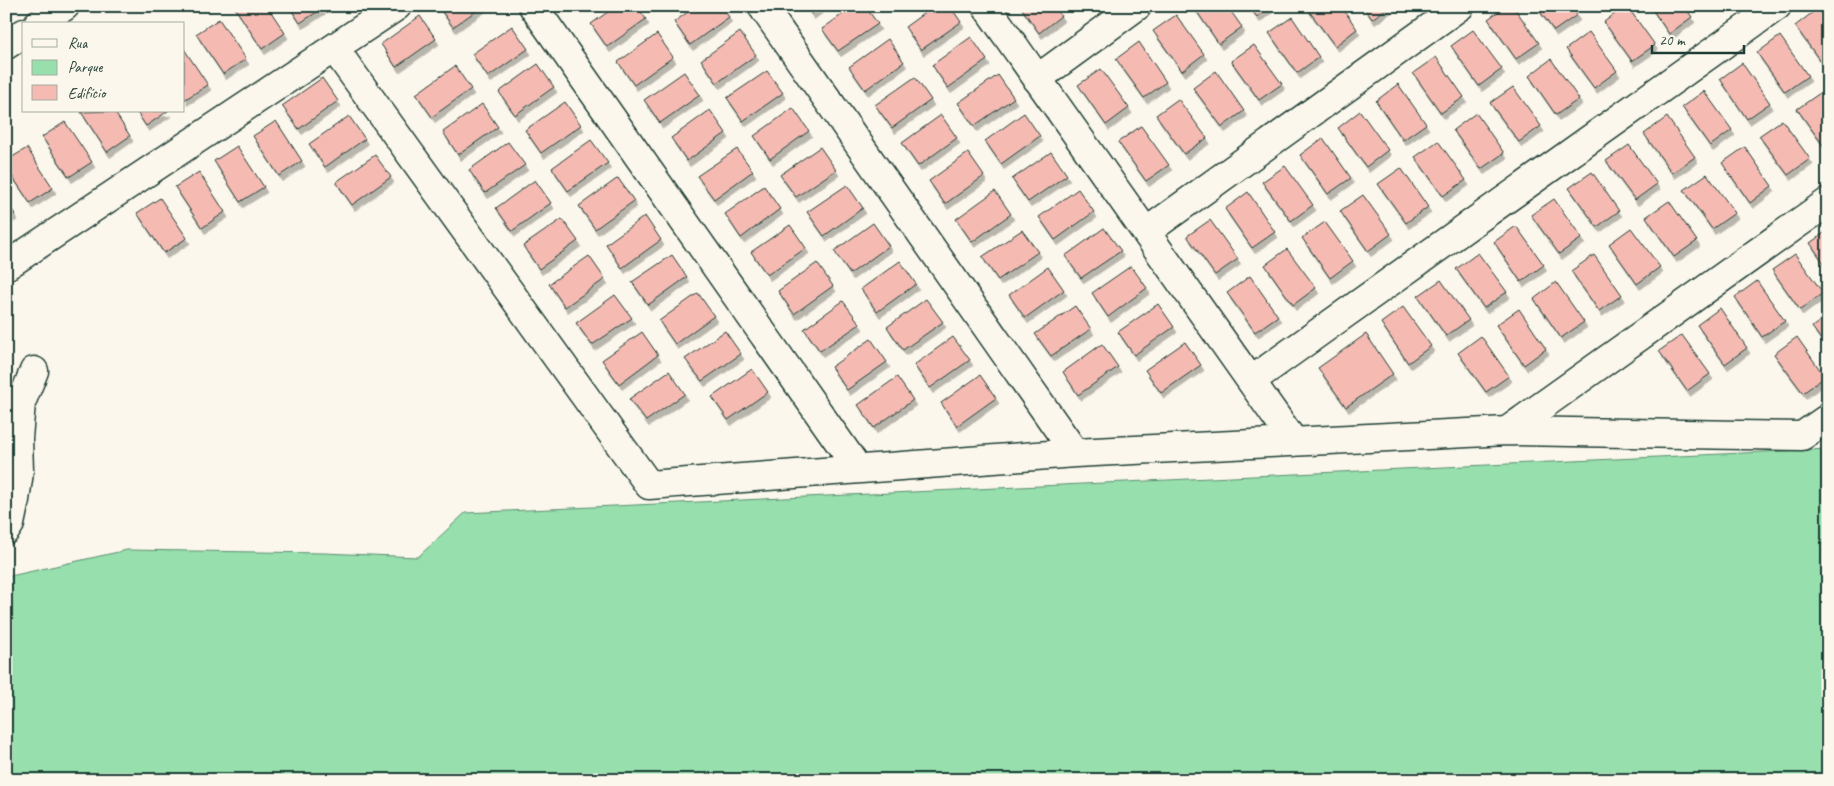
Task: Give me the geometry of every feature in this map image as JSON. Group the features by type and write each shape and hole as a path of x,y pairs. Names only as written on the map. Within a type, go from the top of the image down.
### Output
{"street":[{"path":"41,22 65,6"},
{"path":"6,266 398,6"},
{"path":"533,6 858,469"},
{"path":"762,6 1074,453"},
{"path":"986,6 1294,442"},
{"path":"1037,79 1136,6"},
{"path":"1146,232 1460,6"},
{"path":"1252,380 1778,6"},
{"path":"6,45 22,34"},
{"path":"334,48 649,485 1074,453 1507,430 1802,436 1828,418"},
{"path":"1507,430 1828,202"},
{"path":"6,530 11,516 19,472 18,438 21,403 34,371"}],"green space":[{"path":"1828,449 1828,780 6,780 6,577 127,550 324,553 418,557 465,513"}],"building":[{"path":"238,6 267,6 285,33 262,49 235,8"},
{"path":"289,6 323,6 323,8 300,23"},
{"path":"438,6 483,6 453,27"},
{"path":"616,6 637,6 646,19 607,47 591,24"},
{"path":"696,6 721,6 729,17 690,45 674,22"},
{"path":"806,6 822,6 811,14"},
{"path":"854,6 865,6 878,24 838,51 822,29"},
{"path":"934,6 950,6 961,22 921,50 905,27"},
{"path":"1020,6 1054,6 1061,16 1039,33"},
{"path":"1193,6 1227,6 1242,27 1219,44"},
{"path":"1249,6 1271,6 1257,17"},
{"path":"1341,6 1357,29 1335,46 1306,7"},
{"path":"1363,6 1390,6 1372,19"},
{"path":"1506,6 1513,6 1539,43 1516,59 1488,19"},
{"path":"1536,6 1570,6 1577,15 1554,31"},
{"path":"1627,6 1655,45 1632,61 1604,22"},
{"path":"1650,6 1684,6 1692,17 1669,34"},
{"path":"1817,9 1828,24 1828,61 1823,65 1795,26"},
{"path":"1176,15 1204,54 1182,71 1153,31"},
{"path":"420,16 436,39 396,67 381,44"},
{"path":"1292,17 1319,57 1297,73 1269,33"},
{"path":"219,19 246,59 223,74 196,34"},
{"path":"512,26 528,49 488,77 472,54"},
{"path":"1473,30 1502,69 1479,86 1451,46"},
{"path":"740,32 756,55 717,83 701,60"},
{"path":"1589,32 1617,71 1594,88 1566,49"},
{"path":"657,34 673,57 634,85 618,62"},
{"path":"1780,36 1808,76 1785,92 1757,53"},
{"path":"971,37 987,60 948,88 932,65"},
{"path":"888,39 904,62 865,90 849,67"},
{"path":"1139,42 1166,82 1144,98 1116,59"},
{"path":"1254,45 1282,84 1259,100 1231,61"},
{"path":"185,50 208,85 185,99"},
{"path":"1436,57 1464,97 1441,113 1413,73"},
{"path":"1551,59 1579,99 1556,115 1529,76"},
{"path":"1742,63 1770,103 1747,119 1720,79"},
{"path":"538,64 554,87 515,115 499,92"},
{"path":"455,66 471,89 432,117 416,94"},
{"path":"1101,69 1129,108 1106,125 1078,85"},
{"path":"767,71 783,93 743,121 727,98"},
{"path":"1216,71 1244,111 1222,127 1193,88"},
{"path":"684,72 700,95 660,123 644,100"},
{"path":"998,75 1014,98 974,126 958,103"},
{"path":"915,77 931,100 892,128 875,105"},
{"path":"322,78 338,101 299,129 282,106"},
{"path":"1398,84 1426,124 1403,140 1376,101"},
{"path":"1513,87 1541,126 1519,142 1490,103"},
{"path":"1704,91 1732,130 1710,146 1682,107"},
{"path":"1820,93 1828,104 1828,146 1825,148 1797,109"},
{"path":"1178,99 1207,138 1184,154 1156,115"},
{"path":"565,102 581,125 541,153 525,130"},
{"path":"482,104 498,127 458,155 443,132"},
{"path":"793,108 809,131 770,159 754,136"},
{"path":"710,110 726,133 687,161 671,138"},
{"path":"1360,111 1388,150 1366,167 1338,128"},
{"path":"81,112 115,112 130,136 107,152"},
{"path":"137,112 167,112 146,126"},
{"path":"1024,113 1040,136 1001,164 985,141"},
{"path":"1476,113 1504,153 1481,169 1453,130"},
{"path":"941,115 957,138 918,166 902,143"},
{"path":"349,116 365,139 325,167 309,144"},
{"path":"1667,117 1695,157 1672,173 1644,134"},
{"path":"1782,120 1810,159 1788,175 1759,136"},
{"path":"276,121 302,161 279,176 253,136"},
{"path":"65,122 92,162 69,177 42,137"},
{"path":"1141,126 1169,165 1146,181 1118,142"},
{"path":"1323,138 1351,178 1328,194 1300,155"},
{"path":"591,140 608,163 568,191 552,168"},
{"path":"1438,141 1466,180 1443,196 1415,157"},
{"path":"508,142 525,165 485,193 469,170"},
{"path":"1629,145 1657,184 1635,200 1606,161"},
{"path":"237,146 264,187 240,202 214,161"},
{"path":"820,147 836,170 796,197 780,175"},
{"path":"1745,147 1772,186 1750,203 1722,163"},
{"path":"27,148 53,188 30,203 6,167 6,161"},
{"path":"737,149 753,171 714,199 697,176"},
{"path":"1051,152 1067,175 1028,202 1012,179"},
{"path":"968,153 984,176 945,204 929,181"},
{"path":"375,155 391,177 352,205 336,182"},
{"path":"1285,166 1313,205 1291,221 1262,182"},
{"path":"1401,168 1428,207 1406,223 1378,184"},
{"path":"199,172 225,212 202,228 175,187"},
{"path":"1592,172 1619,211 1597,227 1569,188"},
{"path":"1707,174 1735,213 1712,229 1684,190"},
{"path":"618,178 634,201 595,229 579,206"},
{"path":"535,180 551,203 512,231 496,208"},
{"path":"847,185 863,208 824,236 807,212"},
{"path":"764,186 780,209 741,238 725,214"},
{"path":"1078,189 1094,212 1055,240 1039,217"},
{"path":"995,191 1011,214 972,242 956,219"},
{"path":"1248,192 1275,232 1252,248 1225,209"},
{"path":"1363,195 1391,234 1368,251 1340,211"},
{"path":"160,198 187,238 164,253 137,213"},
{"path":"1554,199 1582,238 1559,254 1531,215"},
{"path":"6,201 15,214 6,219"},
{"path":"1669,201 1697,241 1674,257 1646,217"},
{"path":"645,216 661,240 622,268 606,244"},
{"path":"562,219 578,241 539,269 523,246"},
{"path":"1210,220 1238,259 1215,275 1187,236"},
{"path":"1325,222 1353,261 1330,278 1302,238"},
{"path":"873,223 889,246 850,274 834,251"},
{"path":"790,225 806,248 767,275 751,252"},
{"path":"1516,226 1544,265 1521,282 1494,242"},
{"path":"1104,228 1121,251 1081,278 1065,256"},
{"path":"1631,228 1660,267 1637,284 1609,244"},
{"path":"1022,230 1038,252 998,280 982,257"},
{"path":"1828,230 1828,269 1810,243"},
{"path":"1287,249 1316,288 1293,305 1265,265"},
{"path":"1478,253 1507,292 1484,308 1456,269"},
{"path":"1795,254 1823,293 1800,310 1772,270"},
{"path":"672,255 687,277 648,305 632,282"},
{"path":"1594,255 1622,295 1599,311 1571,271"},
{"path":"589,256 605,279 565,307 549,284"},
{"path":"900,261 916,284 877,312 861,289"},
{"path":"817,263 833,286 794,314 778,291"},
{"path":"1131,266 1147,288 1108,317 1092,293"},
{"path":"1048,267 1064,290 1025,318 1009,295"},
{"path":"1250,276 1278,316 1255,332 1227,293"},
{"path":"1441,280 1469,320 1446,336 1418,296"},
{"path":"1757,281 1785,321 1762,337 1735,297"},
{"path":"1556,282 1584,322 1561,338 1534,299"},
{"path":"698,293 714,316 675,344 659,321"},
{"path":"615,295 632,318 592,345 576,323"},
{"path":"926,299 943,322 903,350 887,327"},
{"path":"843,301 860,324 820,351 804,329"},
{"path":"1158,304 1174,327 1134,355 1118,332"},
{"path":"1075,306 1091,329 1051,356 1035,334"},
{"path":"1403,307 1431,346 1408,363 1381,323"},
{"path":"1720,308 1747,348 1725,364 1697,325"},
{"path":"1519,309 1546,349 1524,365 1496,325"},
{"path":"1828,315 1828,349 1812,327"},
{"path":"725,331 741,354 702,381 685,359"},
{"path":"642,332 658,355 619,384 602,360"},
{"path":"1366,334 1393,374 1346,407 1318,368"},
{"path":"1682,335 1710,374 1687,391 1659,351"},
{"path":"1481,336 1509,376 1486,392 1458,353"},
{"path":"953,337 970,360 930,388 914,365"},
{"path":"1797,337 1825,377 1803,393 1774,354"},
{"path":"871,339 887,362 847,390 831,367"},
{"path":"1185,342 1201,365 1161,393 1145,370"},
{"path":"1102,344 1118,367 1078,395 1063,372"},
{"path":"752,369 768,392 728,420 712,397"},
{"path":"669,371 685,394 646,421 629,399"},
{"path":"980,375 996,398 957,426 941,403"},
{"path":"897,377 913,400 874,428 858,405"}]}
